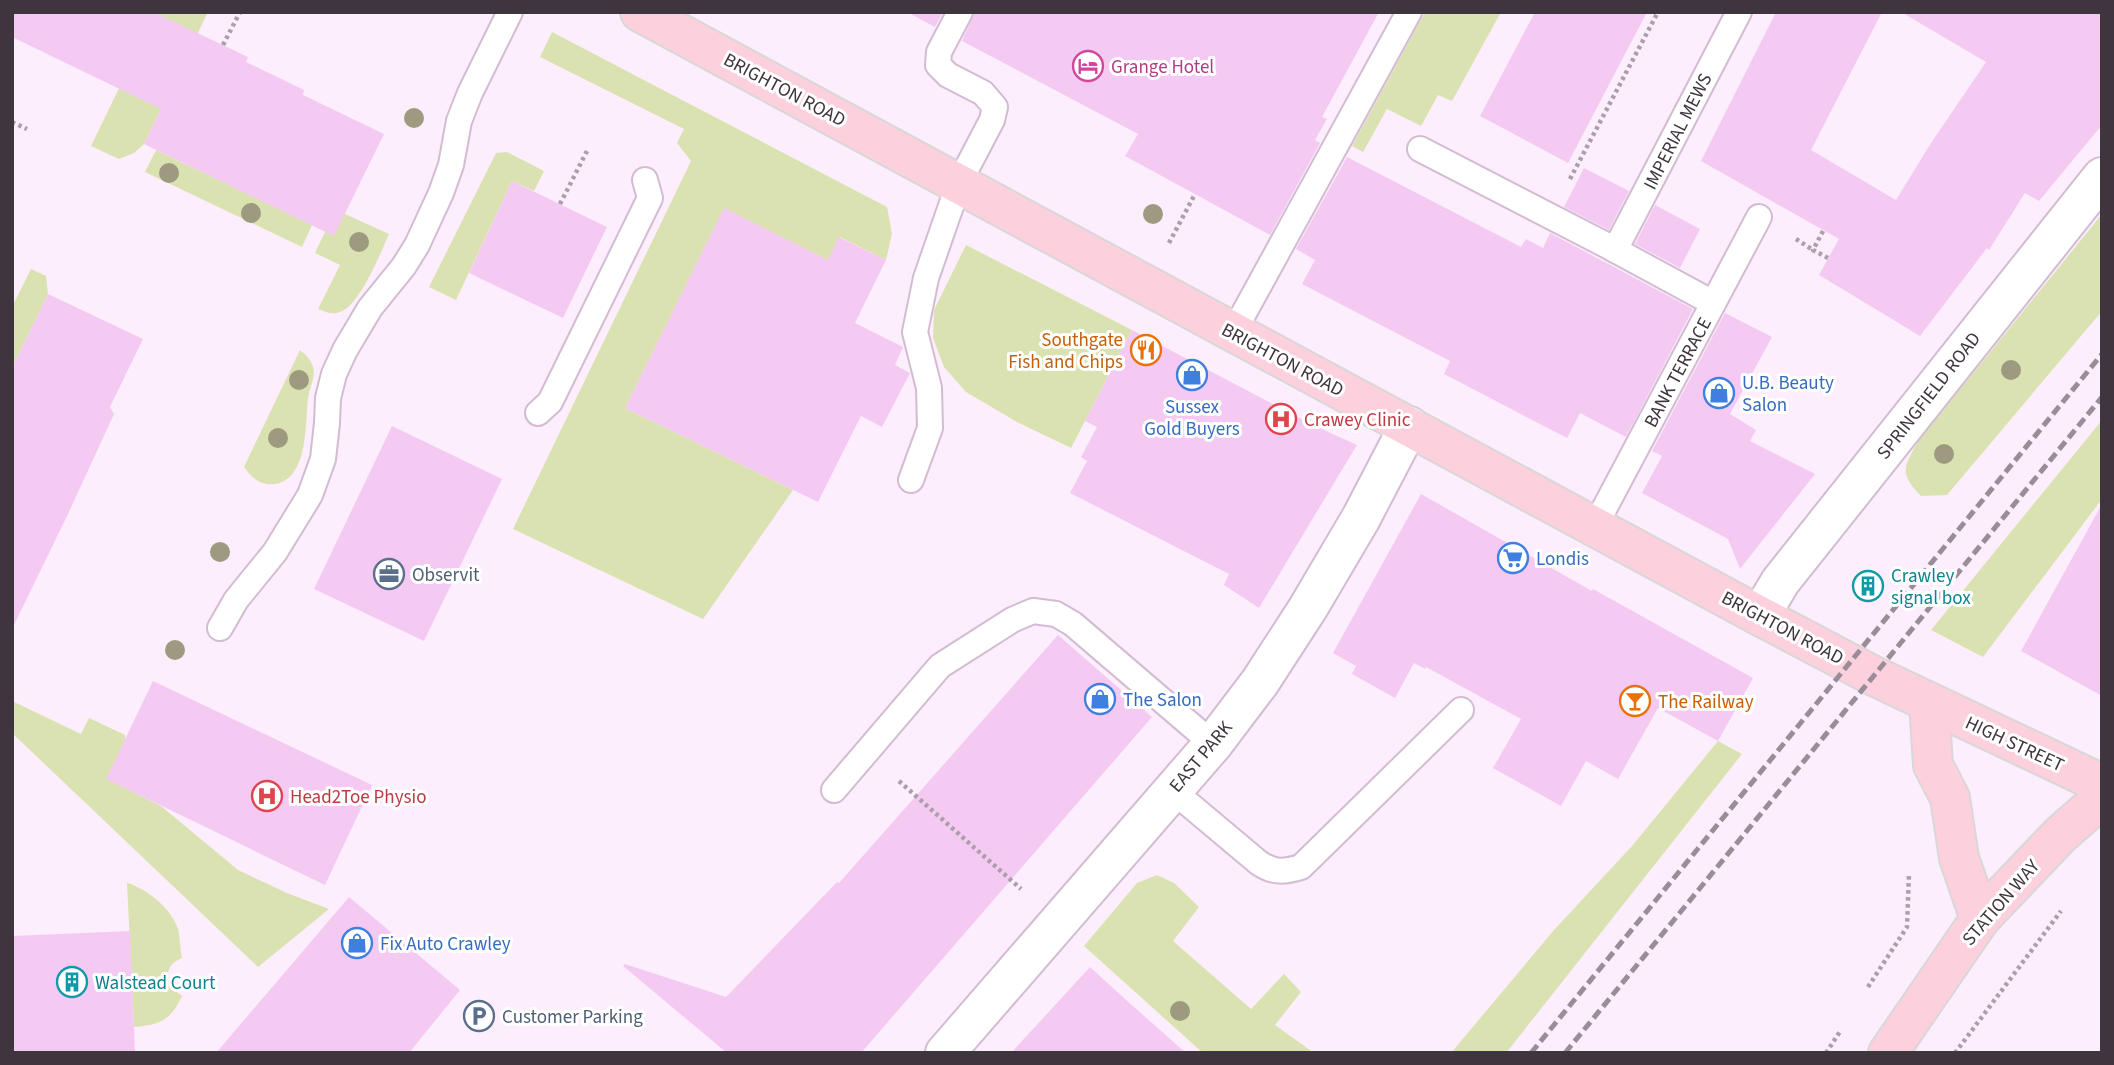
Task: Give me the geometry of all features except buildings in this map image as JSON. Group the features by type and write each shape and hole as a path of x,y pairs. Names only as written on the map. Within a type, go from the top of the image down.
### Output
{"main road":[{"name":"BRIGHTON ROAD","path":"640,12 1760,616 1928,702"},
{"name":"HIGH STREET","path":"1928,702 2102,784"},
{"path":"1928,702 1933,765 1950,798 1959,858 1980,919"},
{"name":"STATION WAY","path":"1888,1053 1980,919 2060,835 2102,798"}],"street":[{"name":"SPRINGFIELD ROAD","path":"1760,616 1780,582 2102,177"},
{"name":"EAST PARK","path":"945,1053 1213,744 1260,682 1361,518 1409,426"}],"lane":[{"path":"220,628 236,600 281,542 310,495 323,459 328,398 334,374 370,308 404,266 429,220 451,164 459,121 510,12"},
{"path":"911,480 930,428 929,388 915,332 926,278 960,183 992,120 995,107 983,93 948,75 938,65 939,52 960,12"},
{"path":"1233,333 1409,12"},
{"name":"IMPERIAL MEWS","path":"1615,250 1739,12"},
{"path":"1420,149 1713,303"},
{"path":"538,413 550,402 650,198 645,180"},
{"name":"BANK TERRACE","path":"1595,526 1759,218"},
{"path":"834,790 940,666 1012,620 1033,611 1056,614 1073,624 1213,744"},
{"path":"1172,790 1259,863 1271,871 1286,872 1301,867 1461,710"}],"path":[{"path":"223,45 240,12"},
{"path":"1551,216 1658,12"},
{"path":"1600,102 1609,105"},
{"path":"12,122 27,129"},
{"path":"560,204 587,151"},
{"path":"1824,230 1813,250 1828,258"},
{"path":"866,753 1058,921"},
{"path":"1955,1053 2063,908"}],"green space":[{"path":"156,12 207,14 144,144 134,153 119,159 91,146"},
{"path":"1425,12 1501,12 1452,101 1438,95 1421,126 1387,109 1363,152 1352,146"},
{"path":"552,32 887,207 892,234 886,260 840,237 828,260 724,209 625,408 793,490 703,619 513,529 691,161 677,143 684,129 540,57"},
{"path":"156,150 312,225 302,247 145,172"},
{"path":"507,152 544,171 534,191 512,181 456,300 429,287 496,153"},
{"path":"345,214 389,234 369,278 355,300 340,312 332,313 318,309 340,265 315,253 325,232"},
{"path":"2102,214 2102,311 1947,495 1921,496 1906,475 1907,463 1919,440"},
{"path":"966,245 1132,330 1071,448 1017,422 966,392 944,367 933,338 934,310"},
{"path":"31,269 46,276 48,294 12,368 12,307"},
{"path":"300,350 310,360 314,371 300,461 286,480 265,484 253,478 244,467"},
{"path":"2102,420 2102,499 1983,657 1931,630"},
{"path":"12,701 81,734 89,718 125,735 125,741 107,779 161,806 238,870 329,909 258,967 12,733"},
{"path":"1718,741 1742,754 1506,1053 1451,1053 1554,930 1632,846"},
{"path":"1157,875 1174,883 1199,907 1173,941 1251,1009 1284,974 1301,992 1275,1025 1314,1053 1203,1053 1084,946 1137,883"},
{"path":"127,883 150,894 170,914 178,929 182,958 171,966 168,976 172,987 182,996 174,1011 158,1023 134,1027"}],"railway":[{"path":"1531,1053 2102,354"},
{"path":"1565,1053 2102,397"}],"place":[{"name":"Grange Hotel","path":"1088,66"},
{"name":"Southgate Fish and Chips","path":"1146,350"},
{"name":"Sussex Gold Buyers","path":"1192,375"},
{"name":"U.B. Beauty Salon","path":"1719,393"},
{"name":"Crawey Clinic","path":"1281,419"},
{"name":"Londis","path":"1513,558"},
{"name":"Observit","path":"389,574"},
{"name":"Crawley signal box","path":"1868,586"},
{"name":"The Salon","path":"1100,699"},
{"name":"The Railway","path":"1635,701"},
{"name":"Head2Toe Physio","path":"267,796"},
{"name":"Fix Auto Crawley","path":"357,943"},
{"name":"Walstead Court","path":"72,982"},
{"name":"Customer Parking","path":"479,1016"}]}
